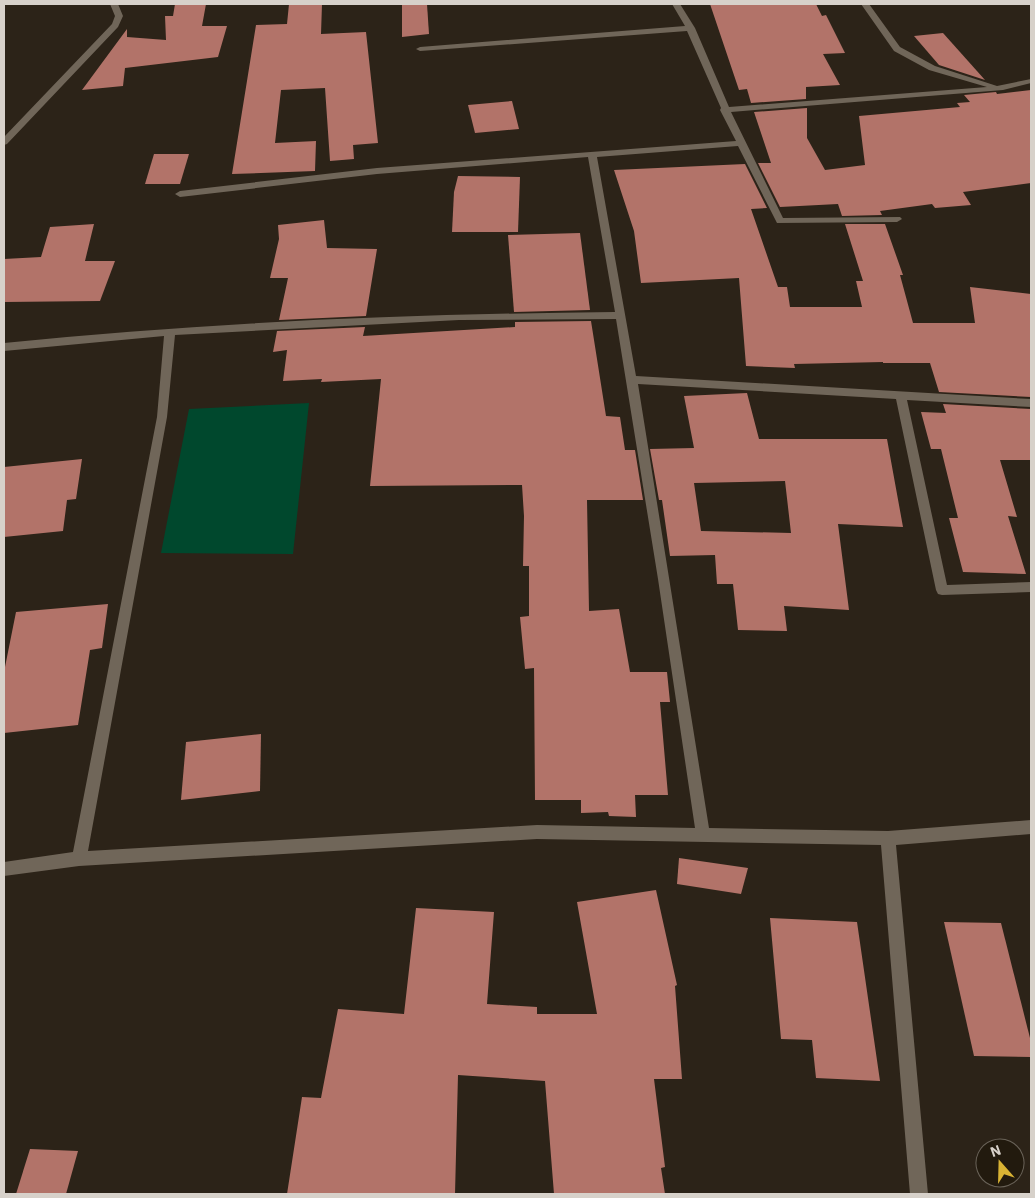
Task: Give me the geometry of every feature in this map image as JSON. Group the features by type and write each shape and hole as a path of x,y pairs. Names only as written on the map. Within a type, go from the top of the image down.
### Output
{"street":[{"path":"4,142 115,25 119,16 114,4"},
{"path":"676,4 691,28 724,110 780,221 897,219"},
{"path":"865,4 897,49 932,68 1003,88"},
{"path":"420,49 691,28"},
{"path":"724,110 1003,88 1031,81"},
{"path":"180,194 378,171 741,143"},
{"path":"592,154 632,380 670,613 703,835"},
{"path":"4,347 170,332 458,317 621,316"},
{"path":"79,859 162,417 170,332"},
{"path":"632,380 1031,403"},
{"path":"900,396 942,590 1031,587"},
{"path":"4,869 79,859 537,832 888,838 1031,827"},
{"path":"888,838 919,1194"}],"green space":[{"path":"309,403 293,554 161,553 189,409"}],"building":[{"path":"175,4 206,4 202,26 227,26 218,57 125,68 123,86 82,90 127,29 127,37 166,40 165,16 173,16"},
{"path":"289,4 322,4 321,34 366,32 378,143 353,145 354,159 330,161 325,88 281,90 275,143 316,141 315,171 232,174 256,25 287,24"},
{"path":"402,4 427,4 429,34 402,37"},
{"path":"710,4 816,4 822,16 826,15 845,53 823,54 840,85 806,87 806,99 751,103 747,89 739,90"},
{"path":"943,33 985,80 939,65 914,36"},
{"path":"1031,90 1031,183 963,192 971,205 935,208 932,204 880,211 882,215 842,216 838,204 780,207 758,163 771,163 754,112 807,108 807,138 825,170 865,165 859,116 960,107 957,103 970,102 964,95"},
{"path":"512,101 519,129 475,133 468,105"},
{"path":"154,154 189,154 180,184 145,184"},
{"path":"745,164 767,208 751,209 778,287 787,287 790,307 862,307 856,281 863,281 845,224 885,224 903,275 900,275 913,323 975,323 970,287 1031,294 1031,397 939,392 930,363 794,364 795,368 746,366 739,278 641,283 634,231 614,170"},
{"path":"458,176 520,177 518,232 452,232 454,192"},
{"path":"324,220 327,248 377,249 366,316 279,320 288,278 270,278 279,239 278,225"},
{"path":"94,224 85,261 115,261 100,301 4,302 4,259 41,257 50,227"},
{"path":"580,233 590,310 514,312 508,235"},
{"path":"591,321 606,416 620,417 625,450 635,450 643,500 587,500 589,611 619,609 630,672 667,672 670,702 660,702 668,795 635,795 636,817 609,816 608,812 581,813 581,800 535,800 534,668 525,669 520,617 529,616 529,566 523,566 524,516 522,485 370,486 381,379 321,382 322,379 283,381 287,350 273,352 277,331 365,327 363,336 515,327 515,322"},
{"path":"747,393 759,439 887,439 903,527 838,524 849,610 784,606 787,631 738,630 733,584 717,584 715,555 670,556 662,500 659,500 650,449 694,448 684,396","holes":["785,481 791,533 701,531 694,483"]},
{"path":"943,404 1031,409 1031,460 1000,460 1017,517 1008,516 1026,574 963,572 949,518 958,518 941,449 931,449 921,412 946,413"},
{"path":"82,459 76,499 67,500 63,531 4,537 4,467"},
{"path":"108,604 102,648 90,650 78,725 4,733 4,672 16,612"},
{"path":"261,734 260,791 181,800 186,742"},
{"path":"679,858 748,868 741,894 677,884"},
{"path":"656,890 677,985 675,986 682,1079 654,1079 665,1167 661,1168 665,1194 554,1194 545,1081 458,1075 455,1194 287,1194 302,1097 321,1098 338,1009 404,1014 416,908 494,912 487,1004 537,1007 537,1014 597,1014 577,902"},
{"path":"770,918 857,922 880,1081 816,1078 812,1040 781,1039"},
{"path":"944,922 1001,923 1031,1042 1031,1057 974,1056"},
{"path":"30,1149 78,1151 66,1194 16,1194"}]}
